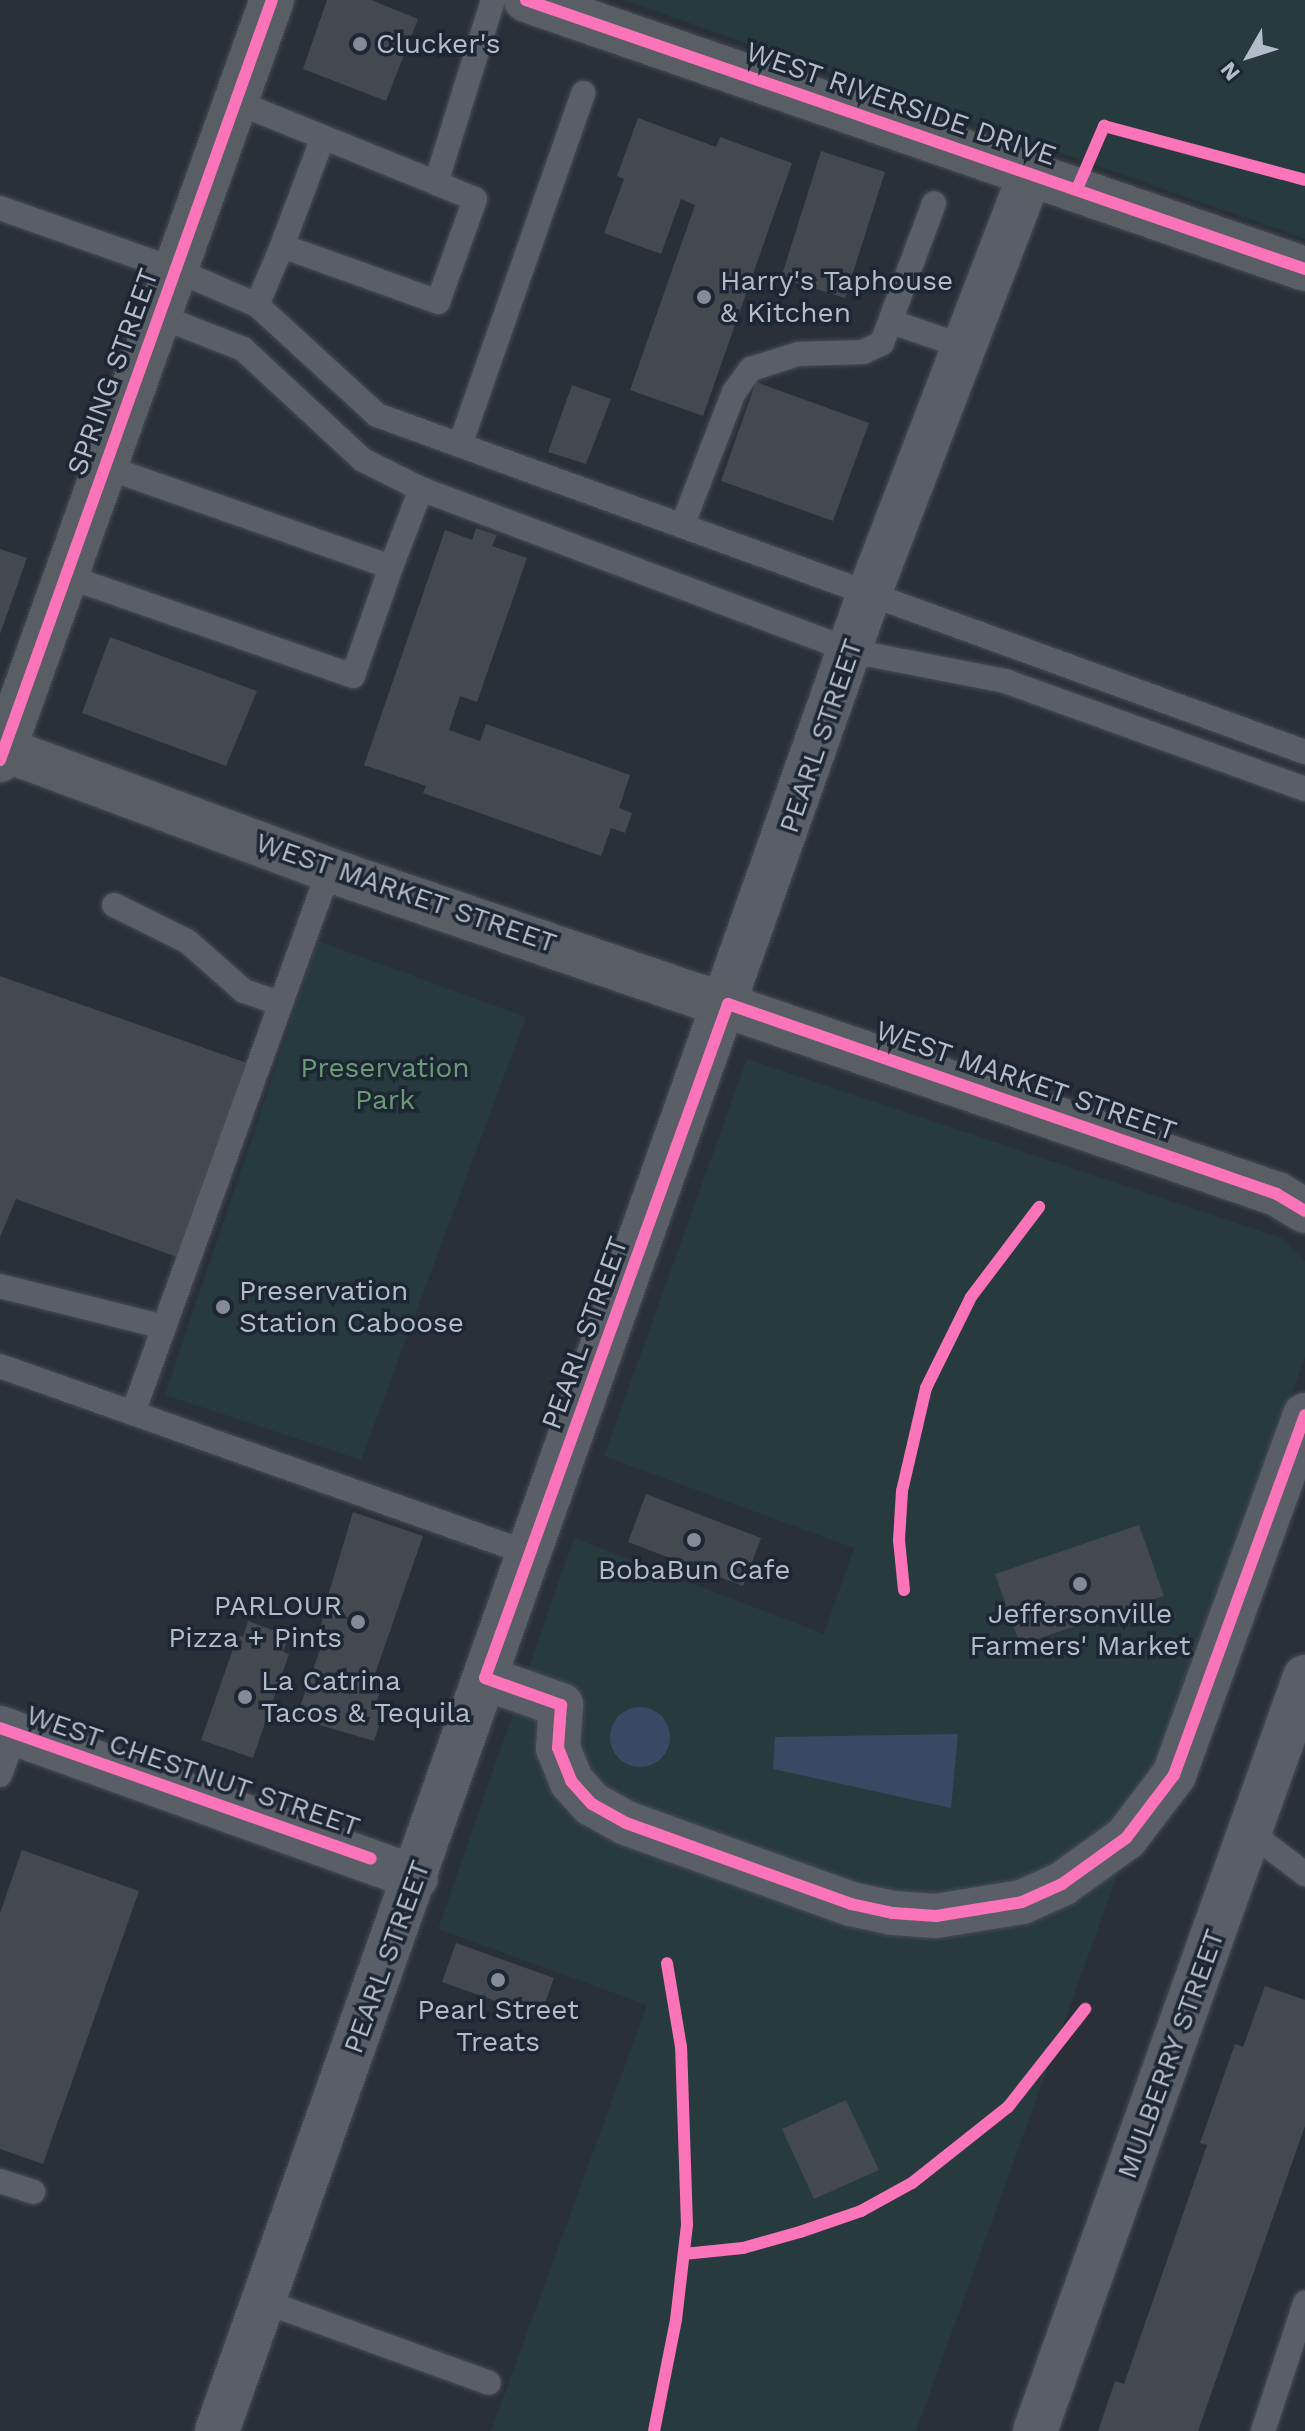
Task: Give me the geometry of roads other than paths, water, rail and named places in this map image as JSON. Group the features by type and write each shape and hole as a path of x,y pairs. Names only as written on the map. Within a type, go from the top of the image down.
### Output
{"street":[{"name":"SPRING STREET","path":"1,753 272,0"},
{"name":"WEST RIVERSIDE DRIVE","path":"526,0 1305,269"},
{"name":"PEARL STREET","path":"217,2431 728,1004 869,594 1030,174"},
{"name":"WEST MARKET STREET","path":"1,753 329,870 1277,1194 1305,1211"},
{"path":"485,1678 561,1705 556,1730 563,1765 576,1787 604,1812 851,1904 936,1916 994,1909 1062,1884 1126,1838 1160,1797 1191,1739 1305,1415"},
{"name":"MULBERRY STREET","path":"1035,2431 1305,1677"},
{"name":"WEST CHESTNUT STREET","path":"8,1731 416,1878"}],"lane":[{"path":"436,183 493,0"},
{"path":"460,445 583,93"},
{"path":"236,102 322,140 475,199 438,302 282,246"},
{"path":"257,305 322,140"},
{"path":"682,526 734,392 751,369 798,354 863,352 882,343 934,203"},
{"path":"0,208 176,270 257,305 377,415 1305,752"},
{"path":"159,316 243,349 363,460 421,489 851,651 1005,681 1305,789"},
{"path":"892,322 962,346"},
{"path":"105,467 391,567"},
{"path":"66,576 353,676 421,489"},
{"path":"133,1413 329,870"},
{"path":"114,905 187,941 244,991 281,1004"},
{"path":"0,1286 164,1327"},
{"path":"0,1366 531,1554"},
{"path":"0,1775 8,1731"},
{"path":"1251,1833 1305,1874"},
{"path":"0,2181 33,2192"},
{"path":"263,2301 489,2383"},
{"path":"1263,2431 1305,2303"}],"water":[{"path":"640,1707 651,1709 661,1716 668,1726 668,1748 661,1758 651,1765 640,1767 629,1765 619,1758 612,1748 610,1737 612,1726 619,1716 629,1709"},
{"path":"958,1734 951,1808 773,1769 775,1737"}],"place":[{"name":"Clucker's","path":"360,44"},
{"name":"Harry's Taphouse & Kitchen","path":"704,297"},
{"name":"Preservation Station Caboose","path":"223,1307"},
{"name":"BobaBun Cafe","path":"694,1540"},
{"name":"Jeffersonville Farmers' Market","path":"1080,1584"},
{"name":"PARLOUR Pizza + Pints","path":"358,1622"},
{"name":"La Catrina Tacos & Tequila","path":"245,1697"},
{"name":"Pearl Street Treats","path":"498,1980"}],"park label":[{"name":"Preservation Park","path":"385,1084"}]}
